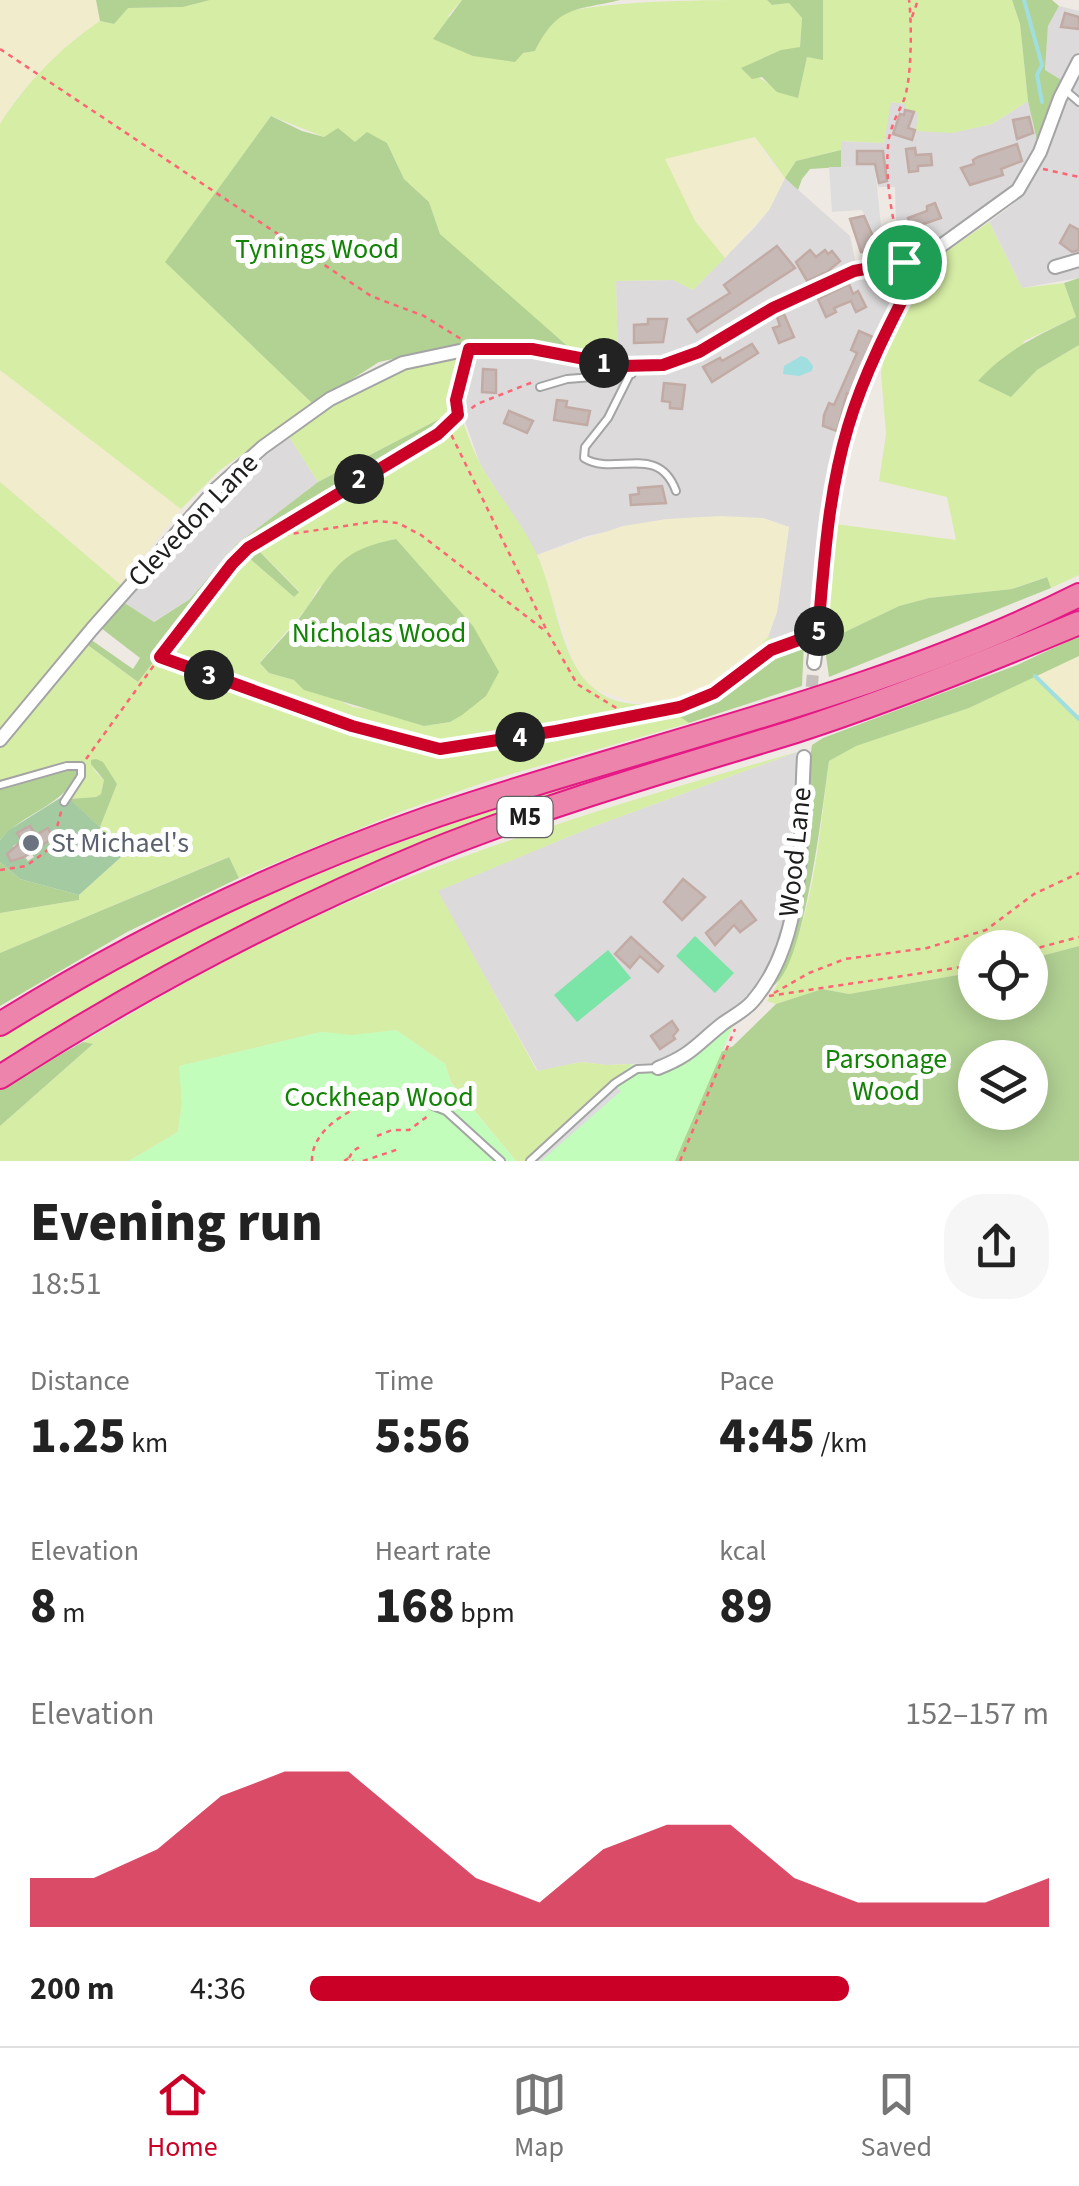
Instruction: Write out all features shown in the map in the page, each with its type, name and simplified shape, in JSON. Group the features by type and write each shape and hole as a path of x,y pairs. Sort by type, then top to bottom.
{"highway":[{"name":"M5","path":"0,1024 129,949 299,868 476,803 833,693 1079,595"},
{"name":"M5","path":"0,1076 204,957 429,852 932,684 1079,623"}],"street":[{"name":"Clevedon Lane","path":"0,740 216,490 263,448 330,400 380,372 418,358 469,349 532,349 622,366 663,365 699,352 773,308 854,271 924,258 1012,196 1032,165 1079,61"},
{"path":"814,663 832,494 848,426 924,258"},
{"path":"1055,267 1079,260"},
{"name":"Wood Lane","path":"658,1068 685,1057 742,1012 779,961 794,902 804,756"}],"lane":[{"path":"1064,90 1079,102"},
{"path":"540,387 568,378 629,376 646,367"},
{"path":"629,376 608,418 583,450 584,458 591,462 662,468 670,474 676,491"},
{"path":"0,785 67,766 81,766 81,776 64,802"},
{"path":"530,1161 615,1083 637,1068 658,1068"},
{"path":"433,1106 446,1112 501,1161"}],"path":[{"path":"904,262 894,225 888,151 896,110 903,103 912,18 910,0"},
{"path":"912,18 918,0"},
{"path":"0,49 371,296 424,316 467,343 469,349 456,400 458,415 262,538 232,564 81,766"},
{"path":"1032,165 1079,178"},
{"path":"447,425 577,684 632,717"},
{"path":"262,538 378,522 398,523 421,535 548,632"},
{"path":"160,657 352,726 440,749 680,707 714,693 771,650 818,633"},
{"path":"0,870 26,866 52,847 64,802"},
{"path":"986,930 1034,894 1079,873"},
{"path":"1048,945 1079,937"},
{"path":"958,939 928,948 845,959 767,996 958,968"},
{"path":"680,1161 742,1012"},
{"path":"312,1161 316,1142 326,1130 361,1106 392,1098 433,1106 428,1116 410,1130 392,1130 377,1136"},
{"path":"344,1161 351,1160 353,1151 362,1146"},
{"path":"363,1161 399,1149"}],"shaded area":[{"path":"0,0 96,0 100,21 78,36 18,96 0,124"},
{"path":"1059,6 1079,11 1079,50 1063,81 1045,71 1048,26"},
{"path":"1079,75 1079,278 1022,288 989,222 1020,195 1050,141"},
{"path":"1028,101 1038,145 1022,175 1007,194 937,244 905,249 896,223 895,187 878,187 875,167 841,167 840,141 884,143 890,102 906,104 951,133 992,124"},
{"path":"756,137 785,178 769,210 725,258 695,221 664,159"},
{"path":"829,167 875,167 881,226 889,225 896,252 886,254 883,238 875,236 862,210 832,212"},
{"path":"785,178 850,236 856,264 690,352 663,361 618,362 616,281 674,280 693,290 769,210"},
{"path":"908,264 912,269 881,336 819,550 810,631 775,642 768,637 777,612 789,527 763,518 667,519 587,536 537,555 480,464 459,404 471,353 538,354 648,372 853,274"},
{"path":"0,370 181,509 121,585 0,482"},
{"path":"288,435 318,482 237,544 190,599 153,622 123,602 159,557"},
{"path":"720,516 763,518 789,527 777,612 768,637 756,651 714,682 681,699 632,702 591,688 576,667 537,555 623,526"},
{"path":"1079,656 1079,719 1035,676"},
{"path":"797,752 789,901 775,958 764,980 742,1005 712,1022 687,1048 651,1063 581,1062 538,1071 437,891 592,827"},
{"path":"612,1082 621,1091 541,1161 532,1161 529,1157"}],"green space":[{"path":"96,0 210,0 183,7 128,8 114,24 100,21"},
{"path":"210,0 462,0 448,16 523,53 535,51 553,23 570,11 667,1 789,3 802,18 800,48 781,50 742,68 798,97 807,57 823,59 823,0 1012,0 1020,24 1028,101 992,124 952,133 916,131 918,113 905,109 905,104 891,102 884,143 841,141 841,150 796,161 785,178 755,137 665,159 695,221 725,258 693,290 673,280 616,281 618,362 573,351 466,259 440,234 429,202 404,179 387,143 355,143 338,129 324,137 271,116 166,262 313,404 220,470 181,509 0,370 0,124 45,67 100,21 113,24 127,8 183,7"},
{"path":"462,0 620,0 569,12 552,25 535,51 523,53 515,62 473,56 433,39"},
{"path":"767,0 823,0 823,60 807,57 798,98 777,92 762,77 752,79 741,68 781,50 800,47 802,18 789,3 772,5"},
{"path":"1012,0 1052,0 1059,6 1048,26 1045,70 1063,81 1038,145 1028,101 1020,24"},
{"name":"Tynings Wood","path":"271,116 324,137 338,128 355,142 367,132 387,143 404,179 429,202 440,234 573,351 467,343 379,362 313,404 165,262"},
{"path":"841,150 841,167 810,169 798,190 785,178 796,161"},
{"path":"989,222 1022,288 1064,283 1076,317 1024,341 1011,397 1037,370 1079,345 1079,575 1051,588 1046,577 1012,589 929,598 899,606 824,642 835,524 956,540 947,497 879,481 886,434 881,373 884,358 925,270"},
{"path":"1079,278 1079,345 1037,370 1011,397 978,381 1011,352 1076,317 1064,283"},
{"path":"471,353 459,404 445,416 318,482 288,435 314,415 399,370"},
{"path":"459,404 461,418 307,507 253,545 299,592 294,597 240,550 138,682 85,643 90,639 133,669 140,658 101,628 123,602 154,622 190,599 237,544 318,482 445,416"},
{"path":"461,418 479,461 538,557 572,660 599,692 623,702 649,704 676,698 728,672 768,637 776,642 810,631 804,643 769,658 746,679 702,705 677,714 689,723 494,779 405,810 239,878 228,857 0,953 0,913 79,900 79,895 121,857 100,827 117,784 92,768 104,780 101,794 69,799 86,773 79,762 70,761 0,781 0,746 33,704 38,705 40,695 85,643 138,682 240,550 294,597 299,591 253,545 307,507","holes":["395,539 473,626 486,696 450,722 424,726 380,711 353,707 269,673 260,662 307,608 317,590 364,548"]},
{"path":"0,482 121,585 0,733"},
{"name":"Nicholas Wood","path":"396,539 473,626 499,672 486,696 450,722 424,726 304,690 294,680 269,673 260,663 341,562 377,543"},
{"path":"1047,577 1051,588 829,677 824,642 899,606 929,598 1012,589"},
{"path":"1079,636 1079,656 969,708 856,746 829,761 803,918 784,973 773,986 786,957 800,898 812,745 1017,665"},
{"path":"804,643 802,686 689,723 676,714 710,699"},
{"path":"1035,676 1079,719 1079,946 1048,954 1048,930 958,930 958,975 849,994 822,989 776,1004 767,1001 783,974 804,916 829,761 855,746 969,708"},
{"path":"797,752 592,827 438,891 537,1071 581,1062 632,1064 525,1161 516,1161 451,1082 445,1064 396,1030 352,1036 321,1032 180,1066 182,1104 178,1132 129,1161 0,1161 0,1126 92,1045 83,1042 257,945 375,891 494,846"},
{"path":"96,759 103,762 117,784 100,827 69,799 101,794 104,780 91,764"},
{"path":"64,769 79,772 72,784 0,840 0,789"},
{"path":"589,778 590,784 436,838 286,903 141,978 0,1061 0,1037 69,995 212,920 360,857"},
{"path":"65,795 100,827 121,857 79,895 20,879 0,862 0,840 9,830","holes":["30,826 36,835 48,829 53,837 31,853 34,857 28,861 24,856 20,859 13,846 22,841 18,833"]},
{"path":"229,857 239,878 127,932 0,1006 0,953"},
{"path":"0,862 20,879 79,895 79,900 0,913"},
{"path":"695,936 734,973 715,993 676,956"},
{"name":"Parsonage Wood","path":"1079,946 1079,1161 541,1161 643,1072 678,1074 733,1046 776,1004 822,989 849,994 958,975 958,1020 1048,1020 1048,954"},
{"path":"608,950 631,978 577,1022 554,995"},
{"name":"Cockheap Wood","path":"735,1021 675,1161 525,1161 632,1064 645,1072 673,1069 701,1052"},
{"name":"Cockheap Wood","path":"396,1030 445,1064 451,1083 516,1161 129,1161 178,1132 182,1104 179,1066 321,1032 352,1035"},
{"path":"83,1042 93,1044 0,1126 0,1088"}],"water":[{"path":"801,356 813,366 812,371 799,376 783,374 784,366"}],"building":[{"path":"1065,13 1079,17 1079,29 1061,27"},
{"path":"905,110 914,112 908,128 915,130 912,140 893,134"},
{"path":"1029,117 1033,133 1017,139 1013,120"},
{"path":"1017,144 1022,161 1001,169 1003,175 970,185 961,168 974,164 978,157"},
{"path":"915,148 916,155 931,154 932,165 918,166 918,171 909,172 906,149"},
{"path":"857,151 883,151 887,181 879,183 875,164 857,164"},
{"path":"935,203 941,218 912,228 908,218 927,211 927,206"},
{"path":"864,216 873,236 883,237 885,248 861,252 850,219"},
{"path":"1070,225 1079,230 1079,250 1072,252 1060,243"},
{"path":"777,246 795,268 697,332 688,319 730,293 724,285"},
{"path":"810,250 816,257 825,250 828,254 832,251 840,261 807,281 796,262"},
{"path":"849,284 853,294 858,291 866,307 856,312 851,301 834,308 836,312 826,317 818,299"},
{"path":"784,314 794,337 779,343 773,328 780,326 777,317"},
{"path":"648,319 667,319 663,342 634,343 634,325 648,324"},
{"path":"859,331 873,337 850,394 847,393 837,431 823,426 824,415 829,403 834,405 857,353 851,350"},
{"path":"752,344 758,353 712,382 703,367"},
{"path":"483,369 496,370 496,393 482,392"},
{"path":"664,383 685,385 682,409 670,408 670,402 662,401"},
{"path":"557,400 567,401 566,407 590,411 587,425 554,420"},
{"path":"509,411 533,421 527,433 504,423"},
{"path":"662,486 666,503 631,505 630,495 639,494 638,488"},
{"name":"St Michael's","path":"30,826 36,835 48,828 53,838 11,861 7,854 22,841 17,833"},
{"path":"683,879 705,897 682,920 664,902"},
{"path":"741,901 756,920 740,932 734,925 715,945 706,933"},
{"path":"631,937 663,966 658,972 640,956 630,968 615,954"},
{"path":"672,1021 678,1030 675,1039 660,1049 651,1036"}],"waterway":[{"path":"1024,0 1042,65 1037,75 1042,102"},
{"path":"1035,676 1079,719"}],"tunnel":[{"path":"810,705 814,663"}],"place":[{"name":"St Michael's","path":"31,843"}],"route":[{"path":"924,258 848,426 832,494 818,633 771,650 714,693 680,707 632,717 440,749 352,726 160,657 248,548 438,434 458,415 456,400 469,349 532,349 622,366 663,365 699,352 773,308 854,271 904,262 924,258"}]}
